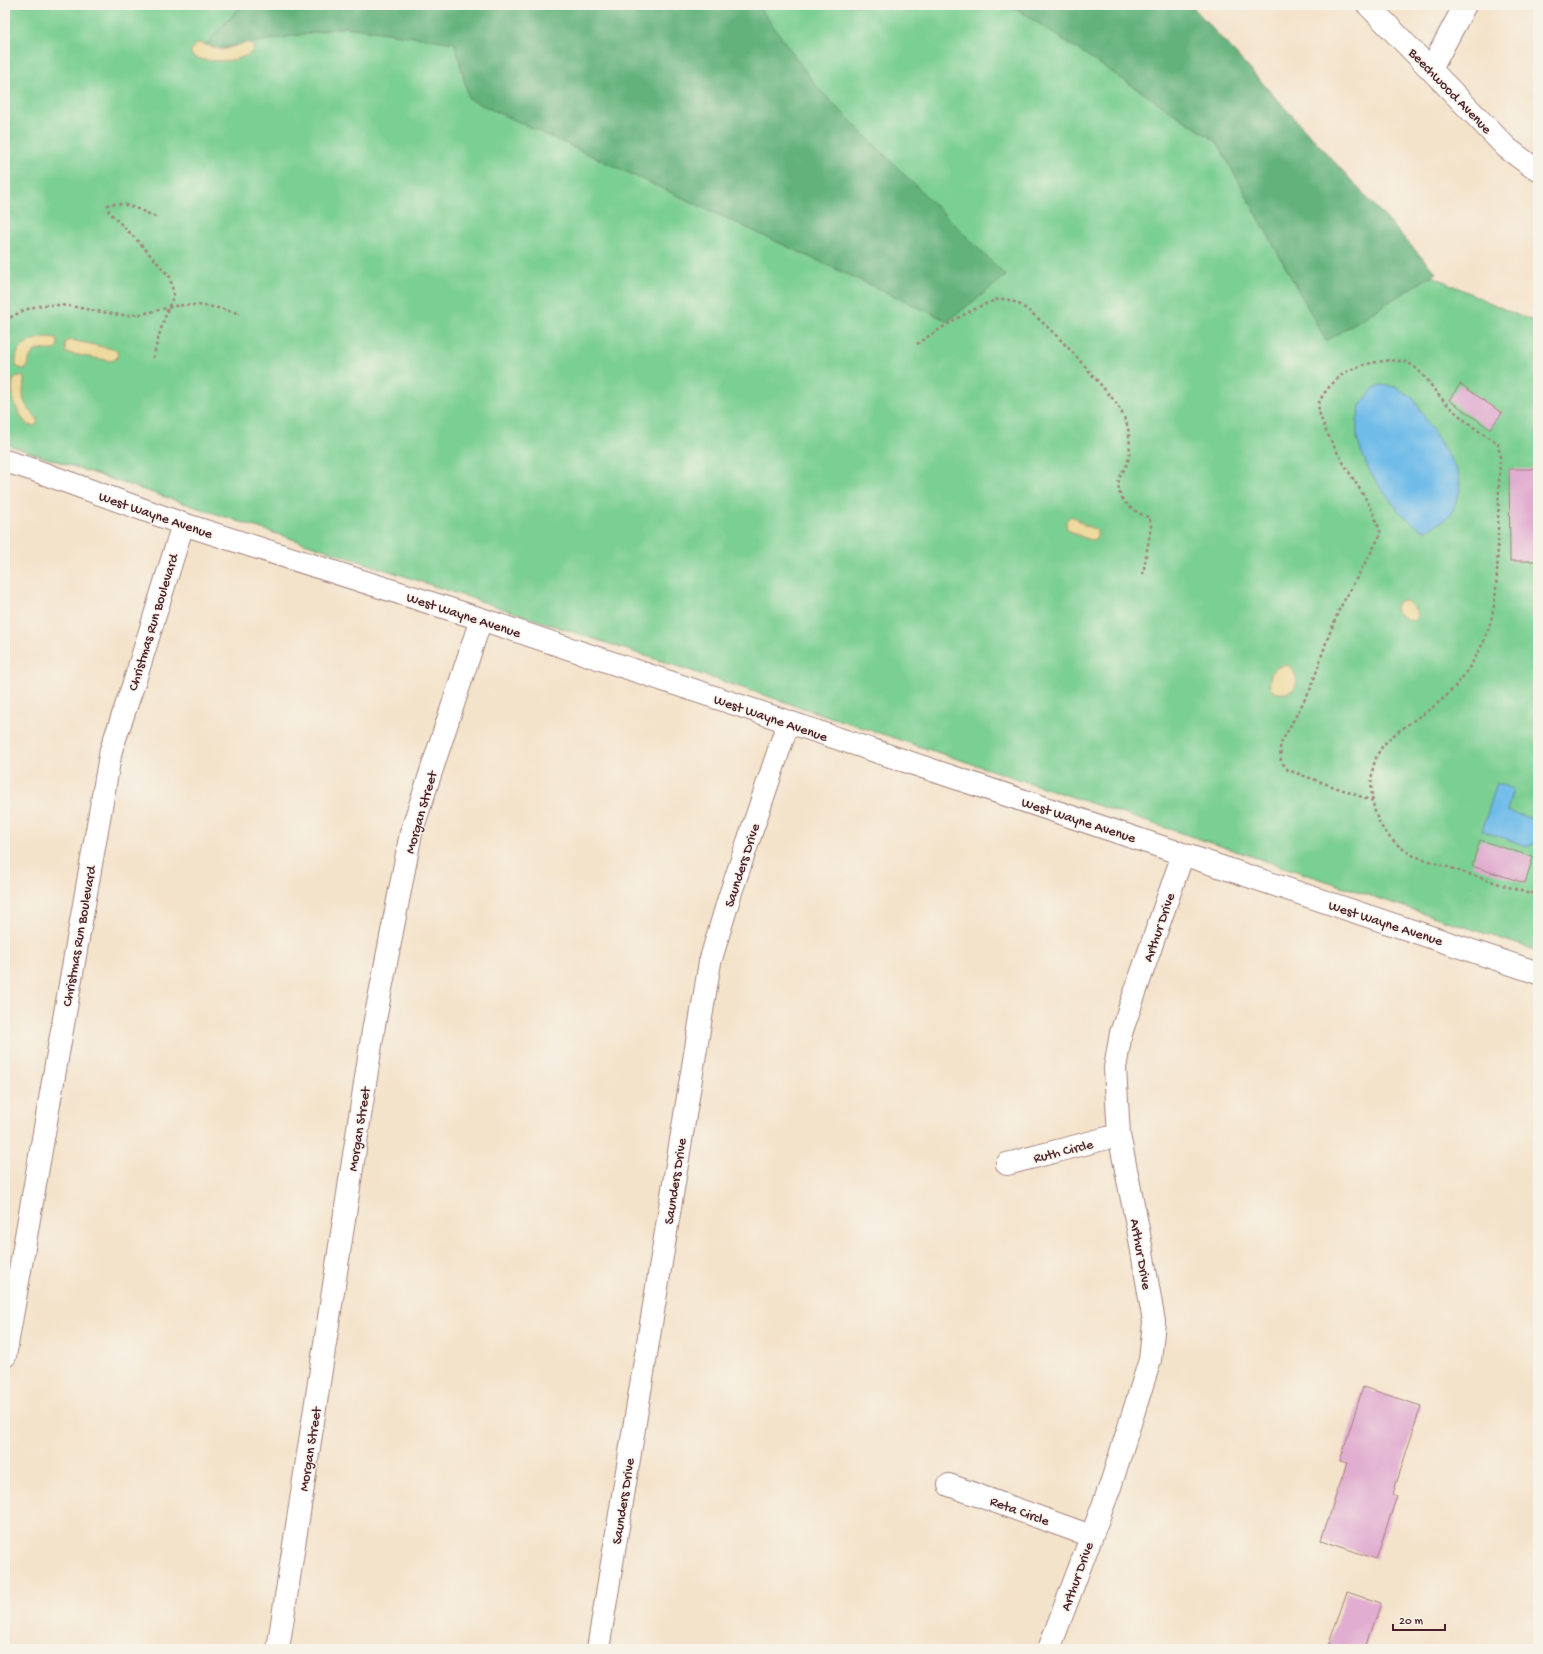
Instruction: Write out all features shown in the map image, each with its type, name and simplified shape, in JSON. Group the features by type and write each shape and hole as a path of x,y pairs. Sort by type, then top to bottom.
{"street":[{"name":"Beechwood Avenue","path":"1368,5 1431,68 1507,148 1531,166 1538,169"},
{"path":"1431,68 1465,5"},
{"name":"West Wayne Avenue","path":"5,461 183,524 482,619 788,723 1538,973"},
{"name":"Christmas Run Boulevard","path":"5,1356 111,750 135,680 183,524"},
{"name":"Morgan Street","path":"278,1649 374,1025 411,833 482,619"},
{"name":"Saunders Drive","path":"598,1649 710,962 730,895 788,723"},
{"name":"Arthur Drive","path":"1049,1649 1110,1487 1140,1398 1150,1360 1154,1322 1139,1234 1119,1136 1115,1068 1121,1033 1183,854"},
{"name":"Ruth Circle","path":"1007,1164 1119,1136"},
{"name":"Reta Circle","path":"949,1485 1091,1536"}],"path":[{"path":"154,358 160,332 168,308 174,296 170,277 136,238 109,212 108,205 115,203 128,206 158,218"},
{"path":"917,344 938,329 980,306 1004,298 1018,303 1044,324 1072,351 1118,406 1128,427 1130,446 1128,463 1119,479 1118,488 1122,500 1134,511 1150,518 1151,527 1143,574"},
{"path":"5,320 37,306 69,305 90,310 129,315 148,314 168,308 190,304 240,314"},
{"path":"1373,801 1288,770 1281,761 1280,745 1311,688 1327,640 1340,610 1381,534 1372,509 1338,453 1322,421 1319,404 1324,394 1343,373 1354,368 1392,359 1408,363 1420,373 1442,399 1463,420 1481,434 1498,443 1500,457 1496,589 1489,625 1483,642 1463,676 1438,704 1397,733 1380,749 1373,768 1372,783 1374,809 1383,830 1402,849 1414,856 1527,893 1538,893"}],"green space":[{"path":"5,5 1119,5 1339,233 1517,315 1538,322 1538,951 5,444"},
{"path":"242,5 758,5 817,87 1006,276 948,321 469,99 455,43 346,27 199,52"},
{"path":"1011,5 1191,5 1436,273 1326,341 1217,142"}],"sand":[{"path":"200,43 222,50 246,43 251,44 254,48 250,53 243,57 225,61 215,61 192,56 191,51 195,45"},
{"path":"47,337 56,338 58,342 57,349 35,351 29,359 26,369 16,366 16,359 20,348 29,342"},
{"path":"71,340 113,349 117,351 118,357 112,361 66,353 65,344 67,341"},
{"path":"15,377 24,377 24,401 38,421 35,426 28,425 25,422 14,400 12,389 13,383"},
{"path":"1071,516 1086,526 1097,530 1097,537 1091,540 1068,530 1066,527 1066,521"},
{"path":"1403,600 1415,609 1418,616 1414,621 1403,617 1395,610 1399,601"},
{"path":"1286,665 1291,667 1296,676 1296,684 1294,689 1290,692 1278,693 1270,688 1271,675 1277,668"}],"water":[{"path":"1380,385 1396,387 1413,398 1453,463 1459,477 1460,490 1452,513 1443,521 1427,530 1421,529 1415,525 1399,511 1370,472 1361,451 1357,438 1357,422 1360,406 1374,388"},
{"path":"1497,783 1513,789 1507,811 1538,821 1538,843 1527,846 1482,831"}],"building":[{"path":"1460,384 1502,413 1490,429 1449,400"},
{"path":"1509,469 1538,469 1538,561 1510,561"},
{"path":"1480,840 1533,857 1525,883 1472,866"},
{"path":"1363,1387 1421,1406 1393,1494 1397,1496 1376,1559 1321,1540 1347,1463 1340,1461"},
{"path":"1347,1592 1380,1603 1365,1649 1327,1649"}]}
